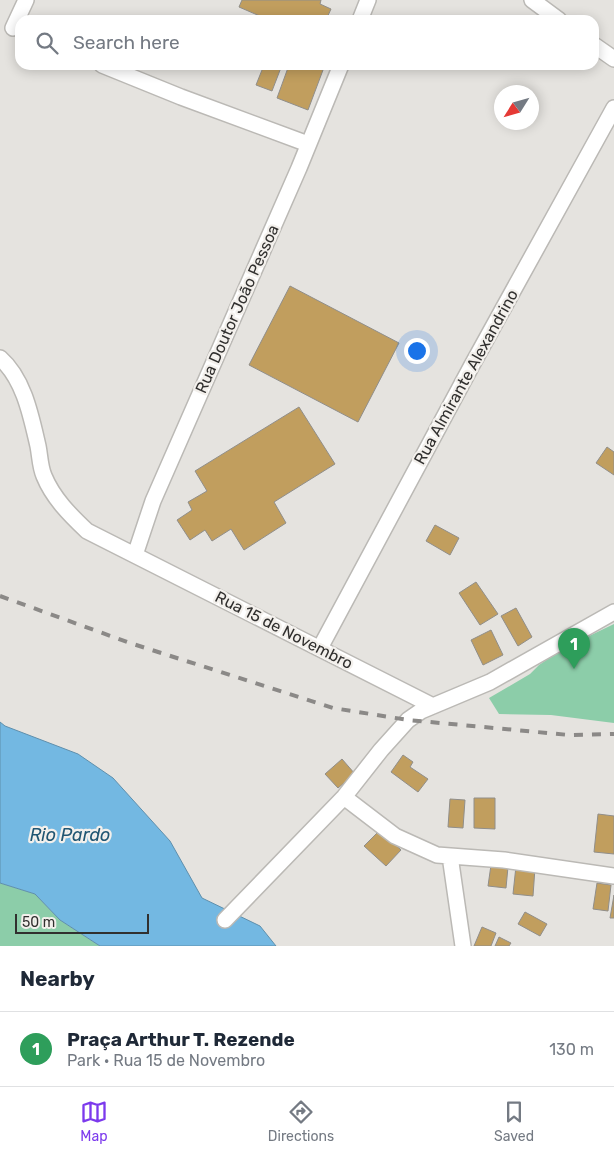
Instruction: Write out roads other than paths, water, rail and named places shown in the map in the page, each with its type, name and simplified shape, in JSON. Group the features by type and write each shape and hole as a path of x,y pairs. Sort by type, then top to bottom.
{"street":[{"path":"17,15 26,0"},
{"path":"362,15 368,0"},
{"path":"532,0 553,15"},
{"path":"599,49 614,60"},
{"path":"114,70 308,144"},
{"name":"Rua Doutor João Pessoa","path":"135,554 153,502 339,70"},
{"name":"Rua Almirante Alexandrino","path":"320,648 614,108"},
{"name":"Rua 15 de Novembro","path":"0,358 18,381 28,411 44,475 55,496 87,531 433,706"},
{"path":"225,920 344,797 381,750 408,720 421,711 490,682 614,612"},
{"path":"344,797 395,836 430,853 504,860 614,876"},
{"path":"450,856 463,946"}],"water":[{"name":"Rio Pardo","path":"0,722 5,726 78,754 113,778 170,841 202,898 260,926 276,946 100,946 60,920 35,894 0,883"}],"railway":[{"path":"0,596 130,643 333,708 408,720 569,735 614,734"}],"place":[{"name":"Praça Arthur T. Rezende","path":"574,669"}]}
